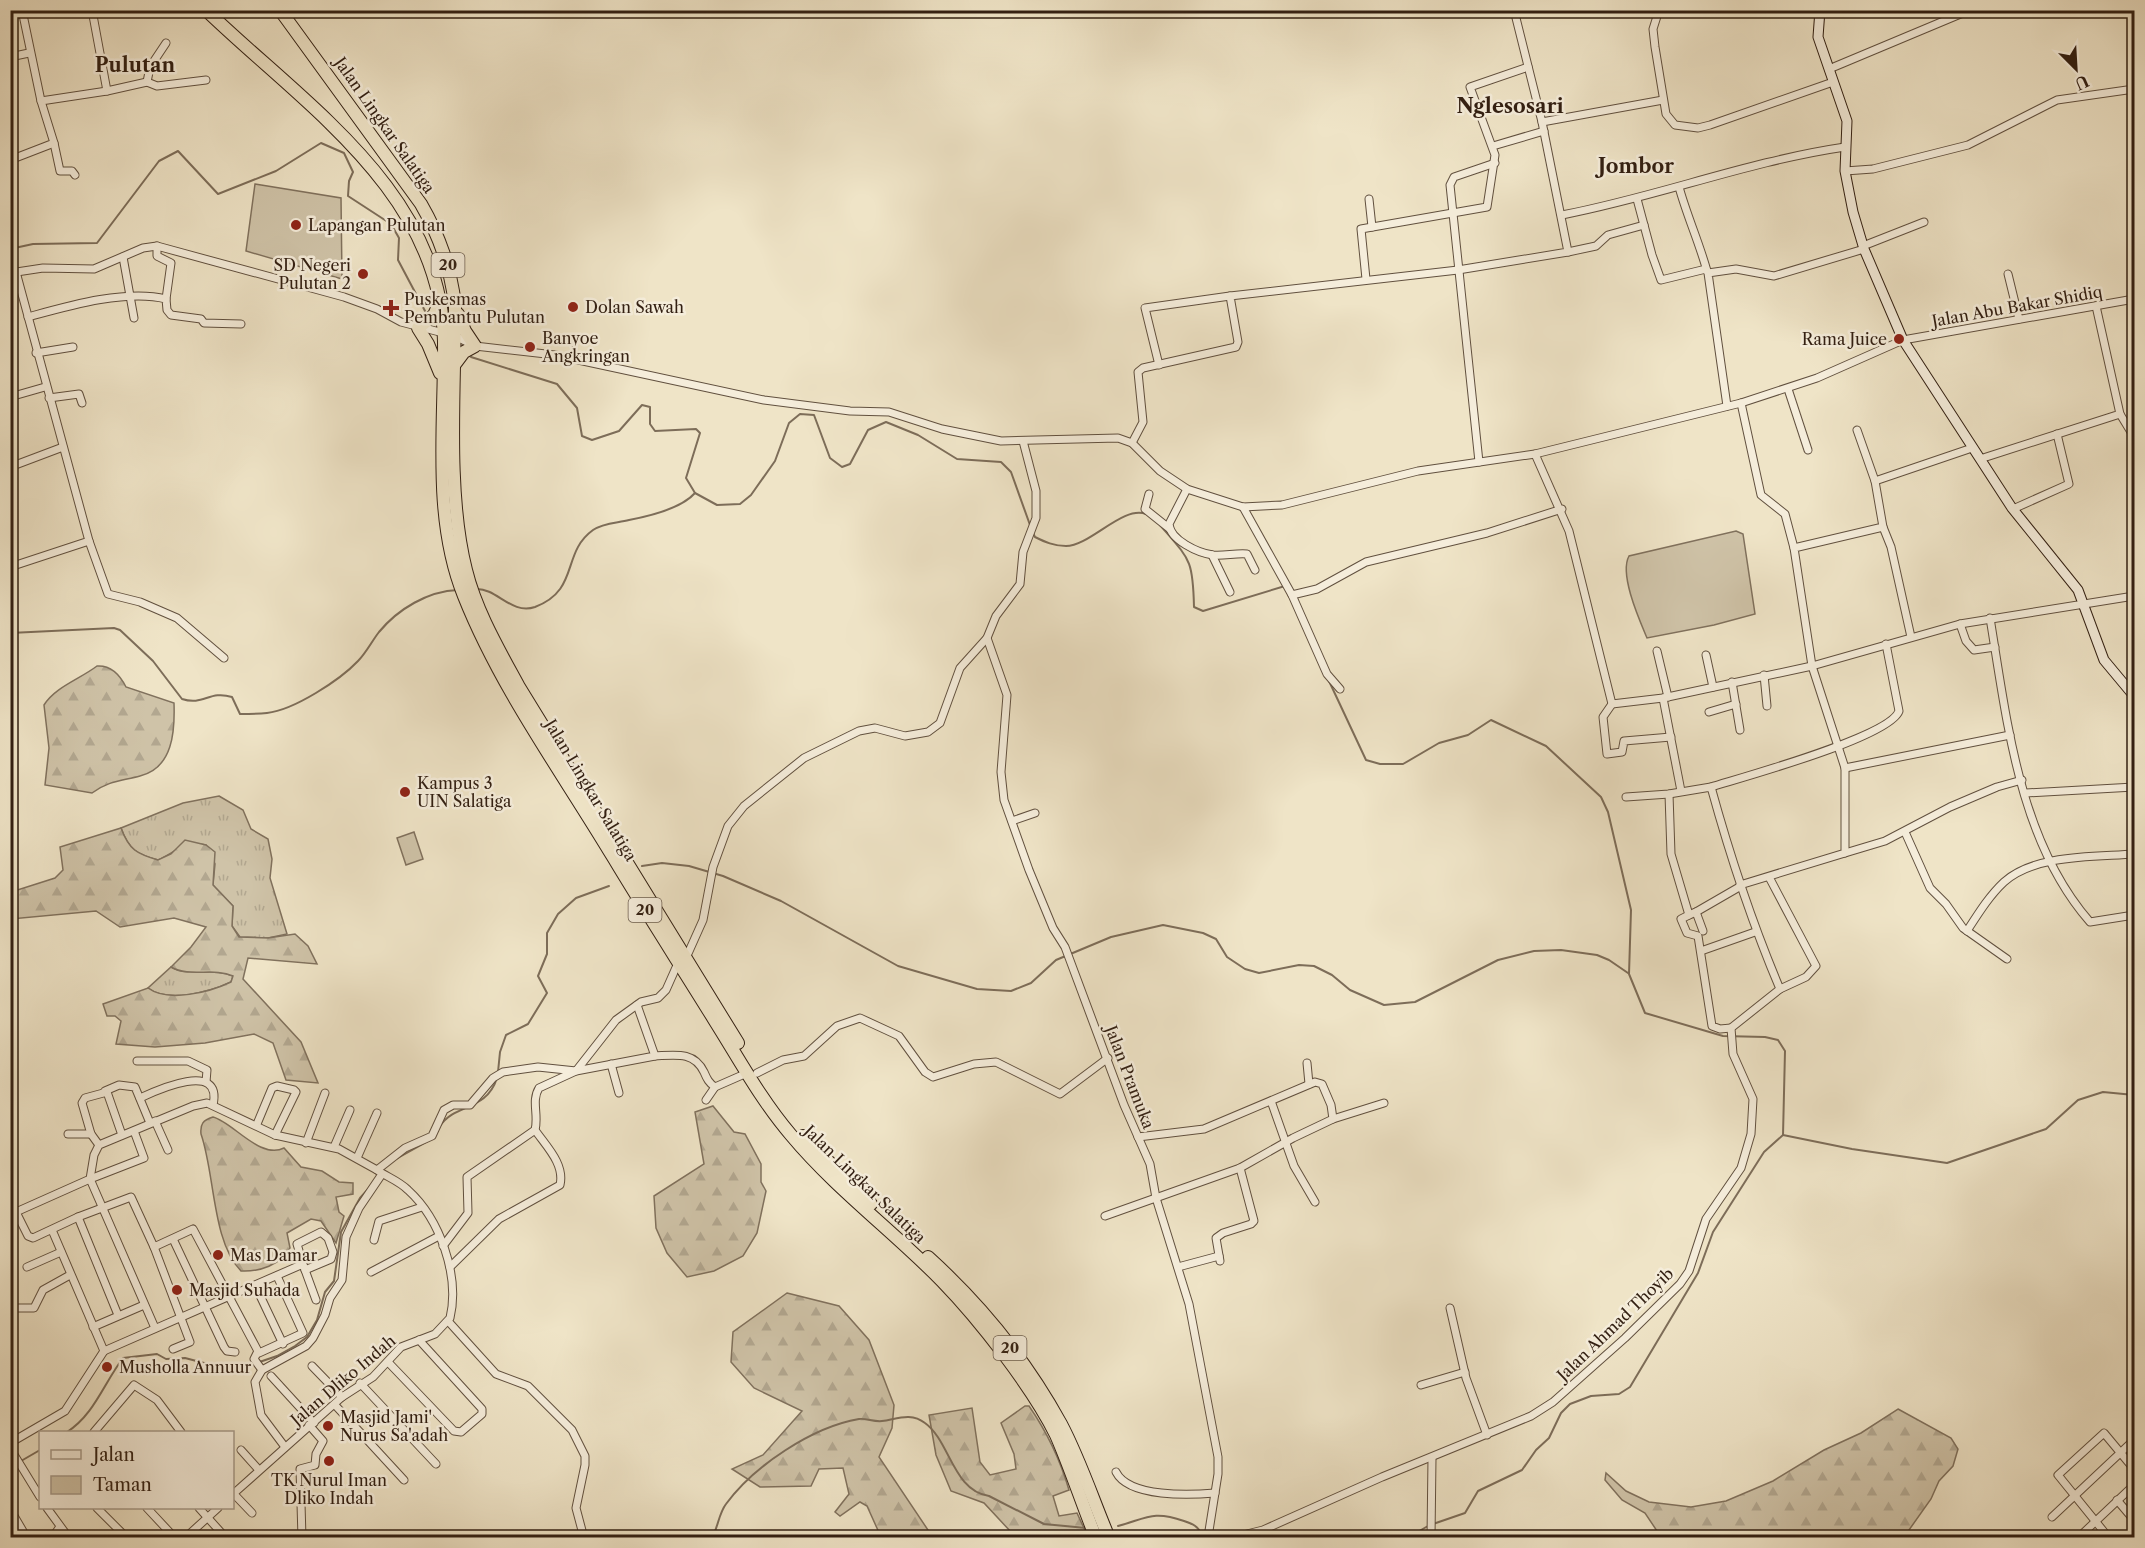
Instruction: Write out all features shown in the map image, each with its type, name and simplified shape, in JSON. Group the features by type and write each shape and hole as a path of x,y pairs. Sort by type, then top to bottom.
{"highway":[{"name":"Jalan Lingkar Salatiga","path":"206,10 345,137 386,185 408,216 425,251 455,364 454,534"},
{"name":"Jalan Lingkar Salatiga","path":"280,10 422,204 438,234 451,278 455,304 444,383 444,489 460,571 508,687 682,961 776,1115 810,1156 947,1280 1043,1412 1072,1463 1109,1538"},
{"path":"439,302 434,315 418,328 435,358 444,383"},
{"path":"455,304 465,331 476,346 464,351 455,364"},
{"name":"Jalan Lingkar Salatiga","path":"1072,1463 1096,1538"}],"street":[{"path":"22,10 29,53 59,169 63,172 72,171 75,175"},
{"path":"92,10 107,92"},
{"path":"1514,10 1542,122 1569,252"},
{"path":"1659,10 1653,29 1663,100 1669,121 1675,125 1698,129 1833,82"},
{"path":"1820,10 1818,37 1847,121 1845,171 1853,212 1864,248 1904,340 2013,509 2056,560 2085,605 2104,660 2134,696"},
{"path":"1829,69 1970,10"},
{"path":"147,82 150,67 166,44"},
{"path":"10,57 29,53"},
{"path":"1366,279 1360,231 1487,207 1495,163 1493,146 1470,87 1528,67"},
{"path":"41,101 107,92 147,82 157,86 206,80"},
{"path":"1845,171 1873,169 1968,145 2057,100 2134,89"},
{"path":"1542,122 1663,100"},
{"path":"1493,146 1544,131"},
{"path":"10,160 54,143"},
{"path":"1562,215 1637,199 1786,158 1845,147"},
{"path":"1479,462 1450,185 1452,179 1495,163"},
{"path":"1679,187 1687,216 1696,229 1707,271 1727,406"},
{"path":"1369,199 1372,227"},
{"path":"1637,199 1661,280 1707,271 1736,270 1774,276 1864,248 1924,222"},
{"path":"1159,365 1144,311 1146,307 1366,279 1458,270 1569,252 1596,246 1608,235 1644,225"},
{"path":"157,246 157,256 171,263 166,299 167,310 171,315 201,319 204,324 241,324"},
{"path":"224,658 177,618 140,602 108,594 89,541 45,387 28,317 13,273 43,268 94,269 143,248 157,246 285,283 344,297 418,328 449,335 476,346 555,355 764,400 850,411 889,412 969,435 1023,441 1118,438 1132,443 1160,471 1187,489 1243,507 1292,594 1327,674 1340,689"},
{"path":"123,257 134,318"},
{"path":"2008,274 2019,319"},
{"path":"28,317 84,303 146,295 166,299"},
{"path":"1132,443 1143,422 1138,372 1236,347 1239,342 1230,296"},
{"name":"Jalan Abu Bakar Shidiq","path":"1243,507 1304,501 1418,471 1535,454 1741,403 1788,389 1904,340 2134,299"},
{"path":"2096,306 2120,414 2134,437"},
{"path":"36,353 73,347"},
{"path":"10,397 45,387"},
{"path":"1788,389 1808,450"},
{"path":"49,398 79,394 82,403"},
{"path":"1741,403 1761,495 1785,514 1794,548 1812,666 1845,768 1845,853"},
{"path":"1980,459 2120,414"},
{"path":"1857,430 1875,481 1883,526 1891,547 1911,637"},
{"path":"2013,509 2069,484 2057,434"},
{"path":"576,1071 607,1029 637,1005 664,993 703,921 713,867 728,826 736,814 804,758 866,729 875,728 904,736 935,728 945,710 952,683 960,668 987,638 996,616 1020,584 1023,552 1036,518 1036,491 1023,441"},
{"path":"10,467 63,447"},
{"path":"1875,481 1972,448"},
{"path":"1535,454 1562,509 1612,704 1604,717 1607,754 1622,752 1624,741 1671,737"},
{"path":"1170,530 1169,524 1187,489"},
{"path":"1149,494 1145,510 1174,536 1193,548 1212,555 1247,554 1255,570"},
{"path":"1292,594 1317,589 1366,562 1499,530 1562,509"},
{"path":"1794,548 1883,526"},
{"path":"10,567 89,541"},
{"path":"1212,555 1230,592"},
{"path":"1612,704 1666,697 1812,666 1960,624 2134,596"},
{"path":"1990,618 2010,735 2026,793 2049,861 2073,903 2090,922 2134,915"},
{"path":"1960,624 1966,641 1974,650 1995,647"},
{"name":"Jalan Pramuka","path":"987,638 1007,695 1001,772 1004,800 1053,928 1065,947 1150,1164 1156,1198 1189,1304 1218,1457 1215,1493 1204,1537"},
{"path":"1626,797 1669,794 1711,787 1838,746 1888,723 1899,713 1886,644"},
{"path":"1657,651 1681,791"},
{"path":"1706,655 1713,687"},
{"path":"1764,675 1767,706"},
{"path":"1732,682 1740,729"},
{"path":"1709,712 1736,704"},
{"path":"1845,768 2010,735"},
{"path":"1769,877 1816,966 1806,977 1780,989 1731,1030 1720,1029 1712,1026 1698,935 1687,933 1681,920 1740,885 1905,832 1950,807 1997,787 2022,780"},
{"path":"1711,787 1730,859 1755,932 1780,989"},
{"path":"2026,793 2134,788"},
{"path":"1669,794 1671,854 1693,914 1703,931"},
{"path":"1012,821 1035,813"},
{"path":"1905,832 1930,888 1967,931 2007,959"},
{"path":"1967,931 1984,905 2005,880 2049,861 2134,854"},
{"path":"1701,951 1755,932"},
{"path":"637,1005 655,1056"},
{"path":"706,1100 715,1087 783,1060 804,1056 837,1026 860,1018 900,1036 925,1072 933,1077 974,1064 996,1062 1060,1094 1108,1058"},
{"name":"Jalan Ahmad Thoyib","path":"1204,1537 1235,1536 1263,1530 1382,1477 1531,1416 1553,1402 1629,1334 1680,1284 1689,1271 1706,1219 1741,1168 1751,1134 1753,1100 1733,1054 1731,1030"},
{"path":"450,1267 499,1219 560,1185 560,1173 556,1160 535,1130 537,1115 535,1101 539,1088 576,1071 655,1056 693,1058 700,1063 710,1084 715,1087"},
{"path":"136,1061 188,1061 207,1070 206,1082 214,1092 213,1105"},
{"path":"1307,1063 1309,1084"},
{"path":"611,1064 619,1092"},
{"path":"257,1362 306,1346 312,1338 325,1315 330,1298 342,1280 346,1237 359,1208 380,1172 405,1148 432,1136 444,1110 453,1105 470,1105 500,1073 538,1067 576,1071"},
{"path":"140,1098 180,1082 206,1082"},
{"path":"1138,1137 1204,1129 1315,1082 1322,1084 1332,1105 1333,1119"},
{"path":"99,1145 91,1134 82,1101 119,1085 132,1086 168,1150"},
{"path":"257,1125 272,1088 277,1086 294,1090 296,1092 275,1135"},
{"path":"105,1091 122,1134"},
{"path":"306,1143 326,1093"},
{"path":"1271,1101 1294,1166 1315,1202"},
{"path":"1105,1216 1240,1168 1284,1142 1333,1119 1384,1103"},
{"path":"155,1328 90,1179 94,1155 99,1145 199,1104 213,1105 275,1135 334,1147 357,1158 409,1190 439,1236 450,1267 451,1309 448,1322 496,1374 528,1386 572,1430 585,1456 576,1508 584,1538"},
{"path":"334,1147 350,1110"},
{"path":"357,1158 377,1113"},
{"path":"443,1246 468,1213 467,1177 535,1130"},
{"path":"134,1131 144,1158 13,1211 30,1238 103,1206 133,1197 190,1342 173,1349"},
{"path":"68,1134 91,1134"},
{"path":"1178,1267 1219,1259 1216,1241 1218,1236 1254,1221 1240,1168"},
{"path":"374,1240 379,1221 422,1207"},
{"path":"78,1217 118,1315"},
{"path":"154,1247 193,1229 230,1296 257,1362 255,1382 260,1413 285,1447"},
{"path":"52,1230 104,1351"},
{"path":"10,1443 39,1430 65,1411 104,1351 255,1285 304,1267 331,1259 334,1255 332,1246 321,1232 297,1244 304,1267 316,1300"},
{"path":"371,1272 439,1236"},
{"path":"173,1239 207,1306 224,1347 227,1351 235,1352"},
{"path":"27,1266 61,1252"},
{"path":"10,1308 34,1308 46,1287 70,1275"},
{"path":"257,1362 264,1352 303,1334 304,1330 278,1276"},
{"path":"255,1285 283,1344"},
{"path":"93,1327 144,1305"},
{"path":"1450,1308 1465,1372 1487,1435"},
{"name":"Jalan Dliko Indah","path":"234,1492 342,1397 360,1383 373,1377 401,1347 435,1334 448,1322"},
{"path":"388,1362 454,1431 461,1432 482,1414 482,1409 419,1340"},
{"path":"312,1366 342,1397"},
{"path":"1421,1385 1465,1372"},
{"path":"271,1376 323,1441 316,1454 315,1465 300,1469 302,1538"},
{"path":"360,1383 436,1464"},
{"path":"95,1431 129,1388 135,1385 153,1396 180,1431"},
{"path":"335,1405 404,1480"},
{"path":"2109,1538 2057,1475 2103,1433 2134,1469"},
{"path":"2052,1517 2134,1440"},
{"path":"10,1448 39,1495"},
{"path":"241,1450 259,1470"},
{"path":"1431,1534 1432,1458"},
{"path":"1116,1472 1119,1478 1140,1488 1166,1494 1215,1493"},
{"path":"2078,1538 2134,1485"},
{"path":"234,1494 252,1513"},
{"path":"2117,1500 2134,1520"},
{"path":"10,1509 27,1538"},
{"path":"48,1509 59,1528 69,1538"},
{"path":"98,1509 127,1538"},
{"path":"148,1509 175,1538"},
{"path":"200,1509 226,1538"},
{"path":"185,1538 217,1509"},
{"path":"52,1538 59,1528"},
{"path":"1162,1538 1190,1538"}],"green space":[{"name":"Lapangan Pulutan","path":"255,184 341,198 342,279 246,251"},
{"path":"1736,531 1743,534 1755,614 1714,625 1647,638 1628,585 1626,574 1629,556"},
{"path":"97,666 107,667 115,672 126,687 174,703 174,725 166,757 151,772 109,784 92,793 45,785 49,748 44,705 61,688"},
{"path":"219,796 243,810 251,829 268,839 272,859 270,878 287,934 268,938 240,937 232,926 233,906 213,885 215,864 206,845 192,844 158,860 144,856 135,850 127,841 121,828 183,803"},
{"path":"121,828 127,841 135,850 144,856 158,860 171,854 185,840 206,845 215,852 213,885 233,906 232,926 239,937 268,938 295,934 308,946 317,964 248,958 243,979 301,1042 318,1083 286,1080 273,1043 254,1034 205,1043 155,1047 116,1044 121,1021 115,1016 107,1016 103,1004 148,988 166,995 178,995 201,992 231,982 233,976 225,973 186,972 171,967 191,947 206,927 174,918 120,927 96,911 11,919 11,892 55,878 63,870 60,847"},
{"path":"414,832 423,859 406,865 397,838"},
{"path":"171,967 186,972 218,972 233,976 231,982 222,986 189,994 166,995 148,988"},
{"path":"713,1106 734,1132 745,1134 761,1164 761,1182 766,1191 757,1233 743,1256 714,1271 687,1277 667,1253 656,1228 654,1196 704,1164 695,1112"},
{"path":"213,1117 221,1120 256,1145 275,1150 284,1148 301,1167 322,1171 339,1182 353,1183 353,1194 336,1197 339,1212 344,1216 336,1243 321,1221 311,1219 287,1233 290,1248 281,1259 262,1269 241,1271 224,1243 201,1134 203,1123"},
{"path":"787,1293 839,1306 869,1340 894,1405 892,1428 879,1457 930,1533 930,1537 881,1537 867,1506 860,1502 840,1516 835,1512 849,1494 843,1468 819,1469 811,1486 760,1487 732,1469 763,1455 802,1411 754,1388 731,1362 733,1332"},
{"path":"1025,1406 1029,1406 1042,1426 1069,1490 1053,1496 1059,1516 1077,1513 1088,1537 1041,1535 1004,1537 1011,1532 984,1503 951,1491 936,1455 929,1415 972,1408 980,1462 990,1475 1016,1469 1014,1454 1001,1423"},
{"path":"1898,1409 1951,1438 1958,1449 1953,1466 1939,1481 1931,1499 1904,1537 1661,1537 1645,1513 1622,1500 1605,1480 1606,1473 1626,1491 1649,1502 1691,1507 1726,1501 1773,1481 1824,1450 1861,1433"}],"waterway":[{"path":"10,249 33,244 97,243 159,161 178,151 218,194 276,171 321,143 344,153 353,172 349,181 348,196 391,224 399,238 398,260 425,311"},
{"path":"471,357 557,384 577,408 582,436 592,440 619,431 642,405 650,407 650,424 655,431 696,429 700,433 686,478 695,493 717,505 740,504 751,495 775,461 789,423 800,414 814,415 830,458 842,467 850,464 868,430 886,422 918,435 957,459 1001,462 1011,472 1030,525"},
{"path":"476,589 491,593 511,605 535,607 549,600 559,591 577,549 583,539 593,530 665,511 689,499 695,493"},
{"path":"1033,533 1035,537 1046,542 1066,546 1085,540 1127,515 1146,514"},
{"path":"1160,525 1188,561 1191,569 1194,607 1203,611 1285,586"},
{"path":"10,633 114,628 120,630 153,661 182,699 196,701 224,695 232,697 240,714 264,713 278,711 303,700 340,677 361,658 379,632 404,609 436,594 458,590"},
{"path":"1329,681 1366,760 1380,764 1403,764 1439,743 1468,735 1491,720 1546,746 1601,797 1608,812 1631,910 1629,974 1645,1013 1723,1036 1765,1037 1778,1040 1785,1051 1783,1135 1852,1149 1947,1163 2046,1129 2078,1100 2103,1092 2134,1095"},
{"path":"642,866 662,863 689,866 723,876 781,901 898,966 977,989 1011,991 1031,983 1056,960 1111,937 1163,925 1203,933 1216,939 1227,957 1245,969 1259,973 1299,965 1314,966 1332,975 1350,990 1384,1005 1415,1002 1498,960 1534,951 1561,950 1597,955 1628,973"},
{"path":"498,1072 500,1052 506,1035 528,1024 547,993 538,976 547,954 547,933 558,914 576,898 609,886"},
{"path":"440,1126 446,1119 486,1097 497,1078"},
{"path":"1433,1524 1465,1513 1478,1491 1522,1470 1536,1450 1549,1438 1561,1413 1570,1404 1591,1396 1619,1394 1630,1387 1698,1273 1713,1232 1764,1152 1783,1135"},
{"path":"396,1159 430,1140"},
{"path":"68,1431 92,1408 123,1358 157,1354 166,1359 185,1358 208,1364 242,1368 277,1356 307,1337 317,1320 325,1292 334,1281 341,1232 360,1198 370,1187"},
{"path":"712,1538 724,1508 738,1490 785,1450 822,1430 841,1423 859,1419 879,1421 904,1417 920,1420 933,1431 967,1485 977,1492 1044,1524 1086,1528"},
{"path":"21,1461 39,1451"},
{"path":"1118,1526 1150,1516 1165,1516 1193,1524 1202,1535"},
{"path":"1407,1538 1428,1526"}],"place":[{"name":"Lapangan Pulutan","path":"296,225"},
{"name":"SD Negeri Pulutan 2","path":"363,274"},
{"name":"Dolan Sawah","path":"573,307"},
{"name":"Puskesmas Pembantu Pulutan","path":"391,308"},
{"name":"Rama Juice","path":"1899,339"},
{"name":"Banyoe Angkringan","path":"530,347"},
{"name":"Kampus 3 UIN Salatiga","path":"405,792"},
{"name":"Mas Damar","path":"218,1255"},
{"name":"Masjid Suhada","path":"177,1290"},
{"name":"Musholla Annuur","path":"107,1367"},
{"name":"Masjid Jami' Nurus Sa'adah","path":"328,1426"},
{"name":"TK Nurul Iman Dliko Indah","path":"329,1461"}],"district":[{"name":"Pulutan","path":"135,65"},
{"name":"Nglesosari","path":"1510,106"},
{"name":"Jombor","path":"1636,166"}]}
